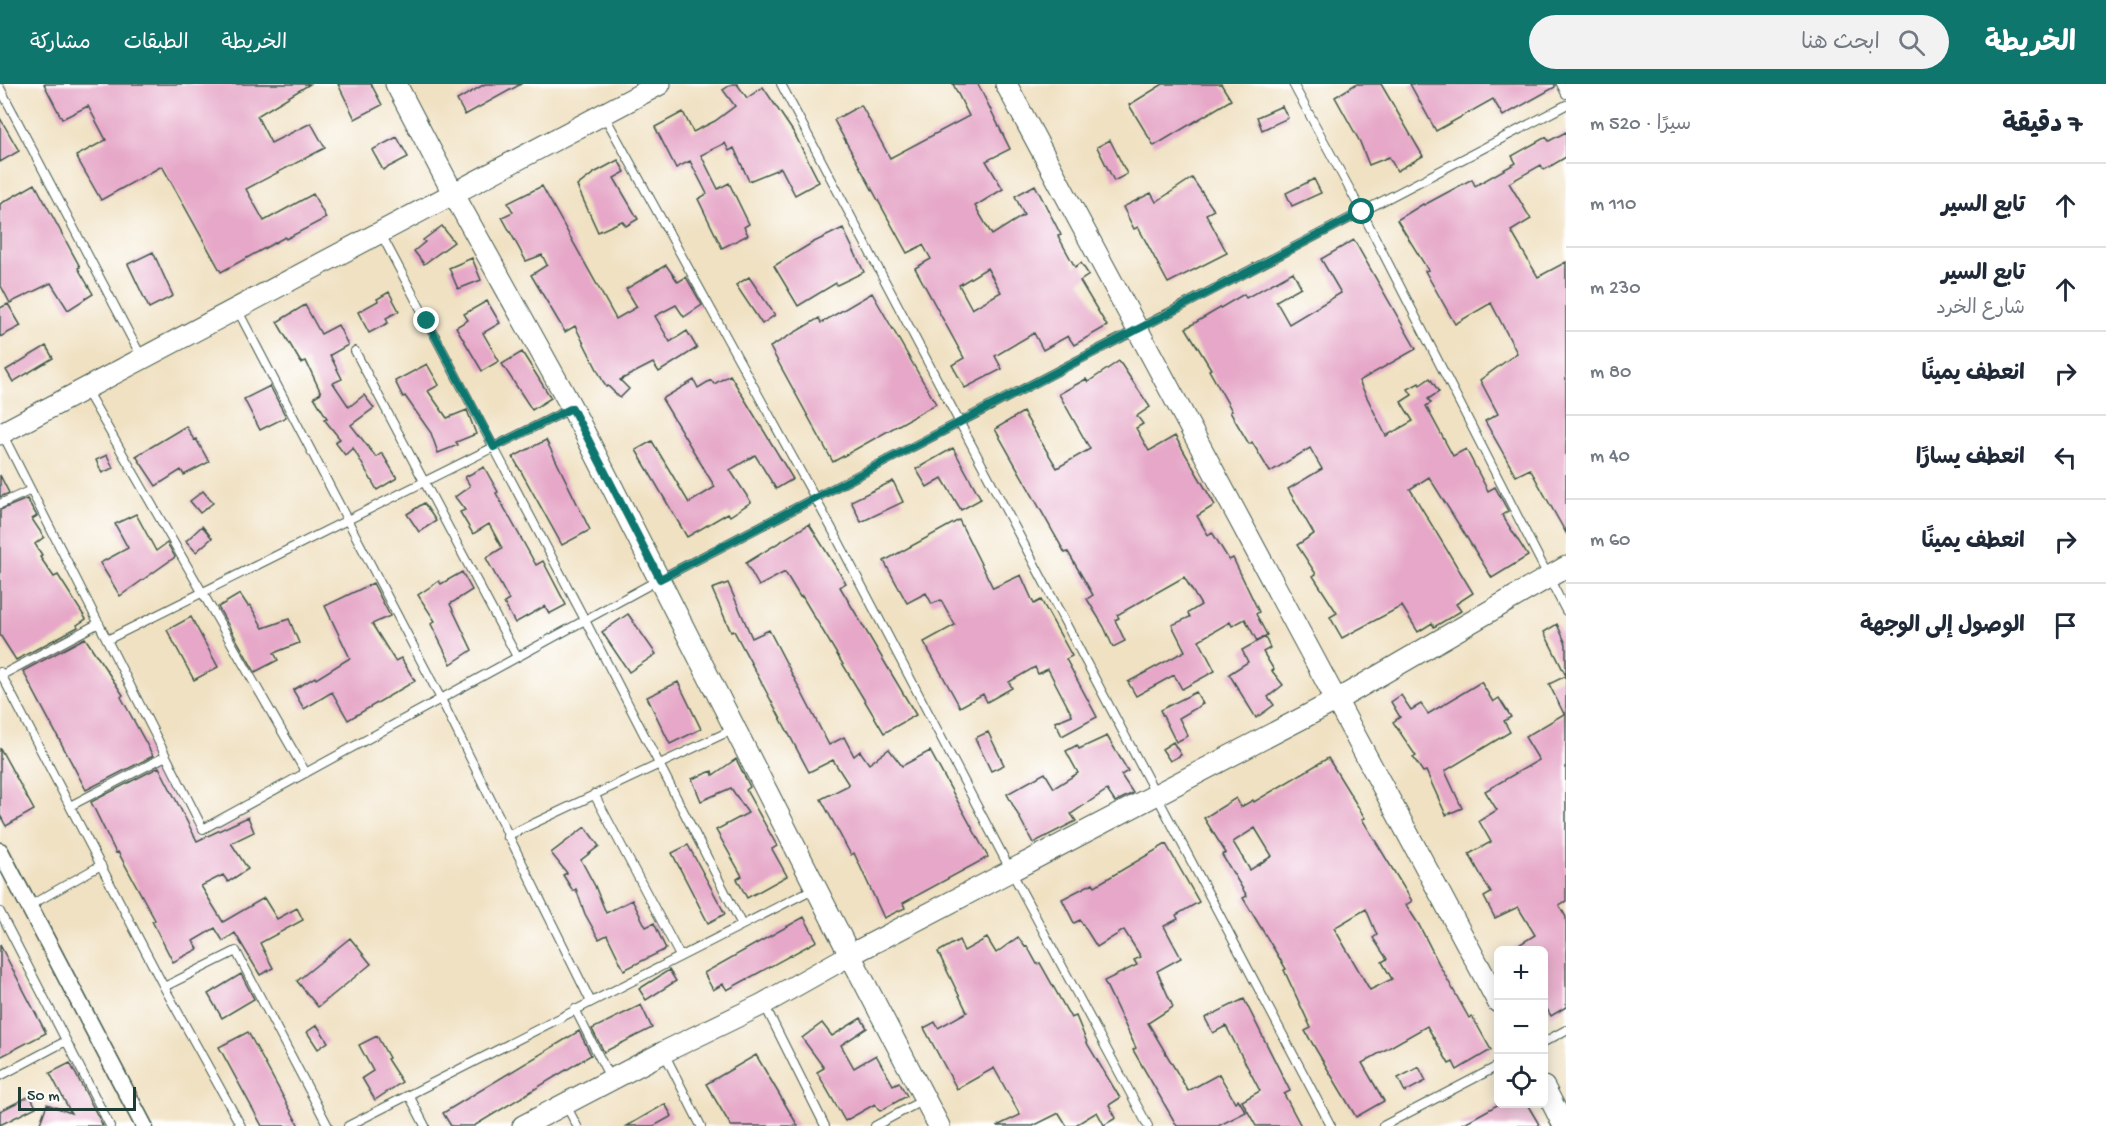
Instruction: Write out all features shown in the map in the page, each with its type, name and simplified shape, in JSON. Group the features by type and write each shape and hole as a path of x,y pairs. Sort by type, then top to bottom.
{"street":[{"path":"396,84 453,194 572,408 939,1126"},
{"path":"1,434 660,84"},
{"path":"1006,84 1497,1000"},
{"path":"524,1126 664,1052 763,1004 850,955 1337,700 1557,572"},
{"path":"0,851 144,1126"},
{"path":"1548,1095 1564,1126"}],"lane":[{"path":"781,84 1331,1126"},
{"path":"1293,84 1557,572 1566,611"},
{"path":"1561,84 1566,94"},
{"path":"0,88 142,358"},
{"path":"1,434 203,829 660,579 1566,105"},
{"path":"604,114 831,526 1011,871 1148,1126"},
{"path":"381,233 585,620 741,925"},
{"path":"237,308 441,699 591,1002"},
{"path":"355,351 518,657"},
{"path":"86,390 306,773"},
{"path":"107,640 572,408"},
{"path":"0,504 31,490"},
{"path":"99,623 0,674 164,987 241,1126"},
{"path":"507,836 735,728"},
{"path":"70,806 166,756"},
{"path":"594,794 680,956"},
{"path":"29,906 101,865"},
{"path":"348,1126 816,887"},
{"path":"0,912 110,1126"},
{"path":"164,987 236,951 328,1126"},
{"path":"763,1004 825,1126"},
{"path":"575,1009 611,1080"},
{"path":"1548,1040 1566,1030"},
{"path":"0,1076 66,1041"},
{"path":"664,1052 701,1126"},
{"path":"1383,1126 1494,1068"},
{"path":"409,1095 425,1126"},
{"path":"875,1126 925,1099"},
{"path":"566,1104 578,1126"}],"building":[{"path":"44,84 310,84 257,116 271,143 311,123 325,148 246,189 264,221 313,194 326,218 286,239 285,237 221,272 162,166 101,200 76,156 106,140 88,106 62,119"},
{"path":"338,84 371,84 382,105 355,119"},
{"path":"485,84 521,84 465,115 457,100"},
{"path":"732,84 737,84 747,98 763,87 794,133 819,182 795,195 781,168 749,181 734,148 729,151 725,143 701,155 718,189 729,183 749,224 744,227 748,235 722,248 698,199 707,194 690,161 676,168 655,127 683,112 693,132 715,121 735,106 723,90"},
{"path":"953,84 978,84 1010,149 986,161 1003,189 975,206 992,235 1024,215 1015,196 1035,185 1075,267 1081,263 1089,275 1080,281 1107,326 1074,345 1068,336 1043,350 1034,333 995,356 1002,369 965,388 952,365 964,358 915,268 931,259 923,245 907,253 834,120 861,105 890,158 969,116","holes":["987,268 1001,292 972,309 959,285"]},
{"path":"1163,84 1221,84 1231,100 1154,146 1129,105"},
{"path":"1356,84 1381,84 1423,156 1397,171 1389,157 1369,165 1360,142 1335,97"},
{"path":"1410,84 1555,84 1555,87 1503,116 1493,99 1436,131"},
{"path":"1282,106 1288,118 1262,130 1257,117"},
{"path":"0,118 19,151 0,162"},
{"path":"1566,132 1566,157 1544,170 1541,165 1509,183 1531,219 1511,231 1538,277 1566,262 1566,533 1530,469 1516,476 1485,421 1498,414 1480,380 1517,353 1491,303 1455,324 1425,271 1428,270 1397,220 1472,179 1475,186 1516,163 1512,156 1546,137 1549,141"},
{"path":"397,137 408,157 383,170 372,150"},
{"path":"1110,140 1127,174 1114,181 1097,147"},
{"path":"618,160 625,172 614,178 638,219 626,226 622,221 598,232 577,186 594,173"},
{"path":"1192,178 1214,210 1206,214 1227,253 1168,283 1138,227 1134,229 1123,207 1151,193 1156,202"},
{"path":"1314,179 1321,193 1292,206 1286,193"},
{"path":"35,184 93,294 68,310 51,283 10,303 0,284 0,204"},
{"path":"542,186 616,319 637,307 626,289 666,265 678,282 686,277 702,305 684,317 676,305 655,316 670,342 687,331 697,348 659,372 653,363 620,380 629,389 620,398 608,386 606,387 575,326 565,332 531,275 547,265 542,255 526,261 502,217 513,212 508,203"},
{"path":"442,226 454,242 424,264 414,251 425,242 423,240"},
{"path":"843,228 864,272 837,285 836,283 798,306 774,266 812,243"},
{"path":"1354,240 1416,349 1359,381 1386,436 1413,421 1401,402 1412,395 1408,389 1430,378 1439,392 1428,399 1431,403 1426,406 1453,456 1466,449 1488,491 1495,487 1508,511 1502,515 1528,556 1492,578 1429,477 1410,489 1473,593 1456,604 1461,611 1434,627 1432,623 1418,632 1402,606 1342,638 1330,617 1337,613 1313,576 1316,574 1297,545 1314,534 1288,489 1322,469 1310,448 1270,472 1252,442 1249,444 1230,412 1232,411 1209,370 1211,369 1186,328 1244,294 1246,298 1293,272 1301,287 1276,301 1289,324 1341,293 1321,259"},
{"path":"153,252 173,296 149,308 128,264"},
{"path":"472,258 481,280 458,289 449,268"},
{"path":"749,277 775,315 762,324 736,285"},
{"path":"389,292 399,311 386,318 388,323 369,333 358,312"},
{"path":"872,293 936,404 833,462 770,347 819,318 821,323"},
{"path":"487,301 500,323 483,333 499,361 482,371 456,327 468,320 464,314"},
{"path":"8,304 21,326 0,337 0,308"},
{"path":"305,305 321,334 338,325 348,345 330,355 342,379 333,383 349,407 364,395 374,408 351,425 376,457 382,453 397,478 377,490 353,448 345,455 335,442 340,439 324,419 327,418 314,397 321,393 306,361 301,363 277,322"},
{"path":"46,346 53,358 13,382 6,370"},
{"path":"522,352 551,398 532,410 502,364"},
{"path":"1119,361 1150,407 1137,416 1143,424 1136,428 1149,451 1175,436 1215,505 1197,516 1208,535 1212,532 1229,560 1233,558 1259,612 1256,614 1267,635 1257,641 1245,619 1232,626 1230,622 1199,640 1215,671 1182,689 1174,675 1136,696 1128,682 1185,651 1172,625 1190,617 1188,613 1201,605 1184,577 1117,615 1119,618 1115,620 1125,641 1113,647 1087,599 1093,595 1068,552 1065,553 995,429 1023,412 1057,468 1090,449 1059,394 1086,379 1088,382"},
{"path":"427,364 439,385 428,391 447,418 467,410 476,434 438,453 431,433 405,396 403,397 395,381"},
{"path":"730,375 793,479 776,489 755,455 730,470 751,502 730,516 728,513 687,537 636,450 652,441 689,503 715,487 662,399 694,380 698,388 711,380 714,384"},
{"path":"270,386 286,417 260,430 244,399"},
{"path":"186,426 209,462 184,475 181,470 156,486 136,456"},
{"path":"546,440 590,530 562,545 513,457"},
{"path":"953,448 981,499 961,510 942,478 927,487 916,469"},
{"path":"107,455 113,468 102,473 96,460"},
{"path":"484,467 536,565 543,561 566,605 549,614 545,606 515,623 504,603 509,600 486,558 502,548 489,524 473,534 460,512 465,510 455,497 470,486 465,477"},
{"path":"0,475 9,493 0,497"},
{"path":"893,481 903,502 861,522 851,501"},
{"path":"203,491 213,503 200,513 190,501"},
{"path":"27,499 37,516 32,519 44,537 35,544 42,555 40,557 54,577 58,575 86,619 77,625 78,627 16,660 0,635 0,510"},
{"path":"424,503 436,521 419,532 407,514"},
{"path":"136,514 156,551 167,543 175,557 120,596 100,563 128,548 115,524"},
{"path":"959,520 993,588 1021,575 1034,604 1041,600 1072,656 1066,659 1097,717 1062,736 1055,722 1072,715 1048,669 1038,674 1035,667 1009,682 1012,688 987,702 983,694 960,707 924,642 955,625 941,600 932,604 926,593 907,603 884,561"},
{"path":"809,524 846,583 840,587 916,715 884,733 802,596 800,597 785,572 759,586 746,563"},
{"path":"202,526 212,538 196,552 186,541"},
{"path":"462,572 472,590 450,604 472,650 451,664 431,624 435,621 418,595 439,581 441,584"},
{"path":"373,583 390,616 372,624 395,661 401,658 415,681 348,720 332,692 304,709 293,690 350,658 325,606"},
{"path":"728,583 752,638 769,630 829,745 844,737 854,756 860,751 869,764 889,749 902,766 930,751 988,857 903,903 905,908 884,918 854,853 851,855 821,799 849,785 833,760 809,772 734,631 731,632 712,589"},
{"path":"240,594 248,606 250,605 263,628 289,619 299,643 274,653 278,660 255,672 218,607"},
{"path":"628,614 656,654 629,672 602,632"},
{"path":"191,617 218,667 194,680 167,630"},
{"path":"1557,624 1566,644 1566,676 1544,632"},
{"path":"1265,637 1270,648 1263,652 1274,670 1272,671 1283,685 1268,697 1274,705 1256,718 1229,674 1248,662 1242,650"},
{"path":"85,638 123,695 121,697 153,756 86,790 23,671"},
{"path":"1566,676 1566,901 1559,905 1566,917 1566,1007 1551,1016 1548,1011 1548,946 1517,946 1535,935 1518,907 1495,918 1484,897 1491,893 1469,854 1491,842 1479,821 1497,810 1485,791 1539,760 1525,737 1564,714 1549,684"},
{"path":"678,682 701,729 670,744 647,697"},
{"path":"1481,682 1493,702 1499,698 1511,717 1504,721 1510,732 1445,771 1462,808 1446,815 1426,771 1423,772 1413,757 1416,756 1393,722 1400,717 1391,702 1401,695 1411,710 1421,704 1428,714"},
{"path":"1196,692 1203,704 1179,718 1188,736 1176,742 1160,710"},
{"path":"988,732 1004,765 991,771 975,738"},
{"path":"1107,736 1128,771 1121,775 1133,793 1115,802 1107,790 1071,814 1076,821 1033,843 1007,794 1045,773 1054,788 1078,773 1066,751 1077,745 1079,749"},
{"path":"1173,742 1181,755 1170,761 1162,749"},
{"path":"0,748 34,810 6,826 0,815"},
{"path":"1328,758 1412,901 1406,905 1441,968 1469,1018 1472,1016 1491,1050 1457,1070 1453,1062 1449,1064 1427,1026 1362,1063 1384,1101 1356,1117 1305,1031 1311,1028 1284,970 1286,969 1243,898 1247,896 1222,855 1226,853 1204,818 1236,798 1241,807 1253,800 1254,802","holes":["1255,828 1272,856 1250,870 1233,842","1366,909 1377,935 1373,938 1387,959 1382,962 1392,979 1370,990 1334,928"]},
{"path":"736,759 750,787 746,790 777,846 772,849 787,876 747,898 737,879 742,876 716,830 748,813 731,788 701,801 692,779 712,771 713,775"},
{"path":"159,767 197,841 248,817 254,832 231,843 248,869 228,882 223,875 201,886 223,922 264,898 277,919 297,908 303,920 260,943 273,968 260,975 235,933 223,941 215,928 193,941 198,949 173,962 152,921 155,920 118,852 116,853 91,802"},
{"path":"585,827 599,846 581,860 606,913 632,900 646,927 654,923 666,949 624,970 607,935 599,939 585,914 576,889 573,891 563,875 567,873 551,853"},
{"path":"1166,844 1199,902 1176,915 1178,919 1164,926 1181,958 1157,971 1173,1007 1148,1023 1188,1091 1219,1074 1235,1102 1238,1099 1246,1112 1218,1126 1177,1126 1133,1050 1136,1048 1104,981 1137,965 1134,960 1141,957 1124,930 1097,947 1080,920 1074,923 1062,899 1093,883 1095,886"},
{"path":"688,845 725,914 708,923 672,853"},
{"path":"804,917 817,941 727,990 723,984 713,990 704,973"},
{"path":"1018,937 1025,947 1027,946 1037,964 1040,963 1071,1018 1076,1016 1088,1045 1120,1098 1109,1105 1116,1118 1104,1125 1097,1112 1074,1126 1067,1126 1059,1113 1033,1126 997,1126 1020,1115 994,1068 957,1089 924,1028 935,1022 938,1028 967,1012 938,952 959,940 964,951 987,938 996,953"},
{"path":"350,938 371,964 318,1007 297,981"},
{"path":"0,945 46,1033 0,1057"},
{"path":"669,970 676,981 646,1000 639,989"},
{"path":"241,974 254,999 222,1018 208,994"},
{"path":"1244,999 1290,1091 1284,1094 1301,1126 1256,1126 1242,1101 1260,1091 1226,1026 1213,1033 1205,1018"},
{"path":"641,1005 652,1028 604,1052 592,1029"},
{"path":"861,1018 867,1028 841,1045 854,1068 876,1055 893,1085 899,1082 907,1096 880,1111 875,1104 845,1121 817,1072 824,1068 802,1038 822,1023 832,1036"},
{"path":"317,1025 328,1042 318,1049 307,1032"},
{"path":"579,1031 591,1055 474,1126 451,1126 443,1113"},
{"path":"248,1032 299,1126 262,1126 219,1047"},
{"path":"377,1036 389,1058 387,1059 402,1082 375,1100 362,1078 373,1071 359,1045"},
{"path":"756,1055 798,1126 731,1126 706,1084"},
{"path":"70,1063 103,1126 39,1126 47,1104 71,1113 50,1073"},
{"path":"1419,1067 1426,1081 1405,1092 1398,1078"},
{"path":"30,1096 36,1107 0,1125 0,1111"},
{"path":"665,1104 672,1116 654,1126 627,1126"},
{"path":"1494,1107 1529,1108 1540,1126 1459,1126"}],"route":[{"path":"427,321 494,447 572,408 660,579 1362,212"}]}
